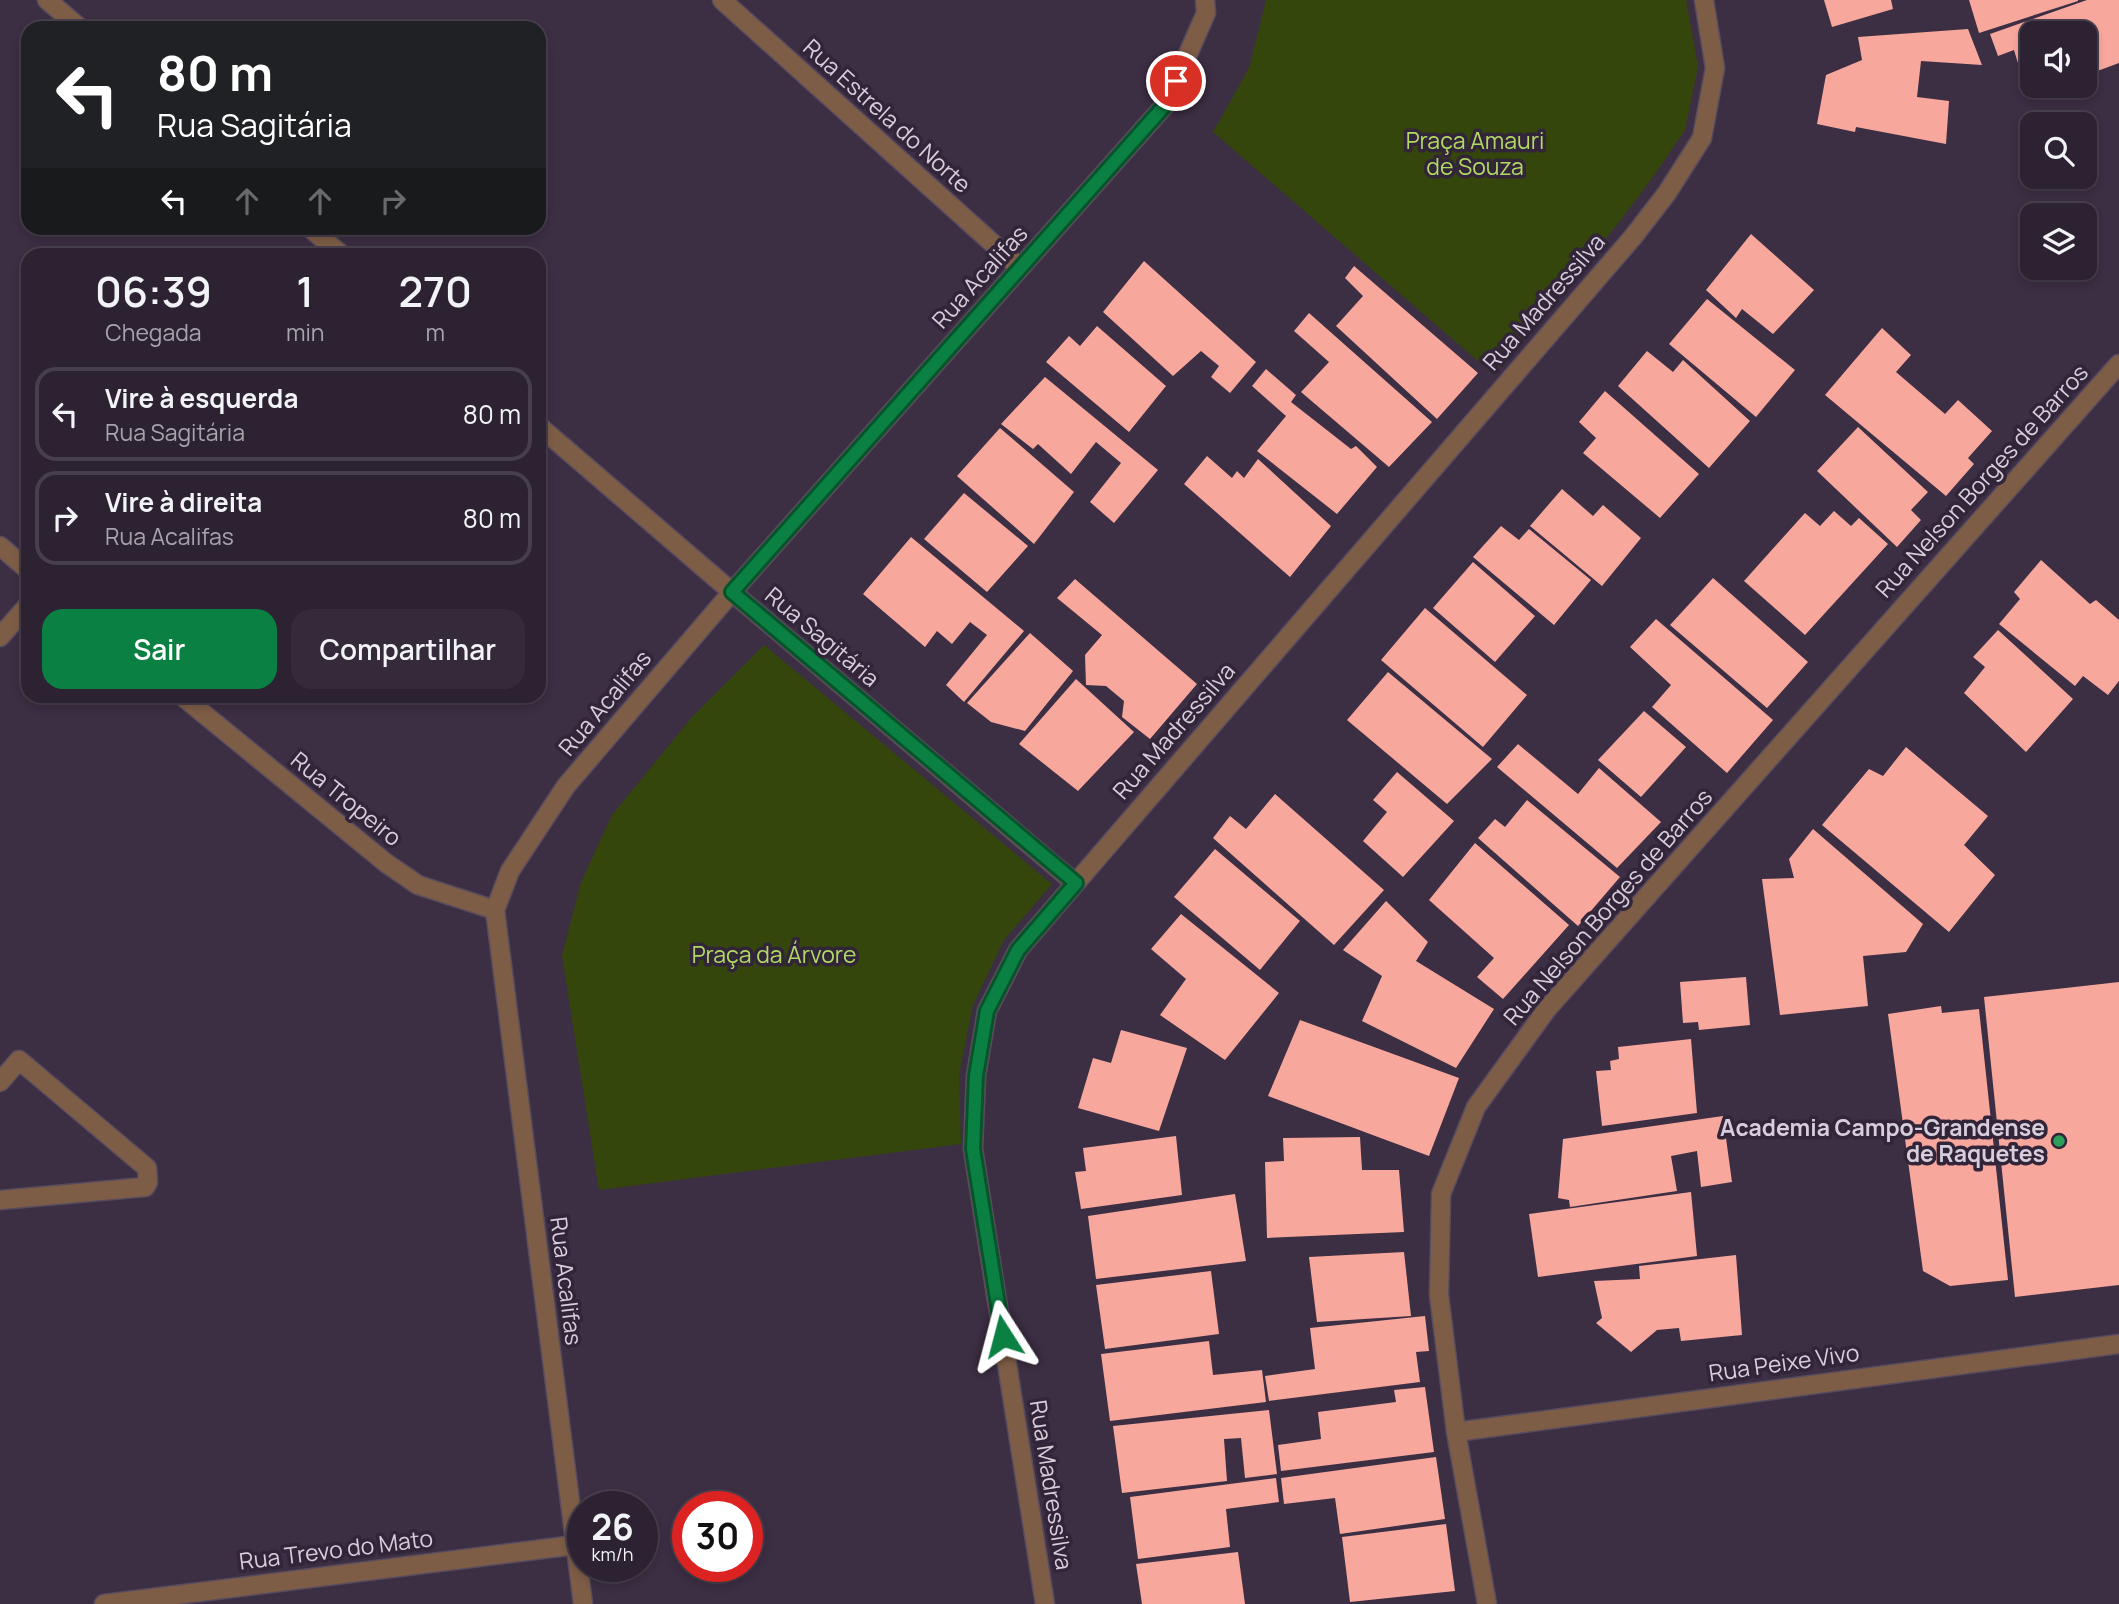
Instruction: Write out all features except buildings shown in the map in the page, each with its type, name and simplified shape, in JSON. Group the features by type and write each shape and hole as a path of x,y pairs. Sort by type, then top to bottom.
{"street":[{"path":"47,0 72,21"},
{"name":"Rua Estrela do Norte","path":"722,0 1020,268"},
{"name":"Rua Acalifas","path":"568,1491 495,910 510,870 566,786 732,592 1166,104 1206,13 1205,0"},
{"name":"Rua Madressilva","path":"1045,1604 973,1149 976,1076 987,1011 1018,950 1633,237 1667,193 1702,138 1715,68 1704,0"},
{"path":"318,235 333,248"},
{"name":"Rua Nelson Borges de Barros","path":"1487,1604 1456,1432 1439,1295 1441,1194 1476,1107 1547,1010 2119,364"},
{"name":"Rua Sagitária","path":"546,432 1076,883"},
{"path":"0,546 21,564"},
{"path":"0,637 21,613"},
{"name":"Rua Tropeiro","path":"191,703 386,863 418,885 495,910"},
{"path":"0,1082 19,1060 147,1168 148,1182 145,1187 0,1200"},
{"name":"Rua Peixe Vivo","path":"1456,1432 2119,1344"},
{"name":"Rua Trevo do Mato","path":"103,1604 567,1546"},
{"name":"Rua Acalifas","path":"580,1582 583,1604"}],"green space":[{"name":"Praça Amauri de Souza","path":"1266,0 1686,0 1698,66 1685,130 1620,221 1494,375 1213,132 1249,68"},
{"name":"Praça da Árvore","path":"764,645 1052,884 1004,940 973,1005 959,1074 961,1144 599,1190 562,956 581,882 612,815 692,717"}],"place":[{"name":"Academia Campo-Grandense de Raquetes","path":"2059,1141"}],"route":[{"path":"1003,1336 973,1149 976,1076 987,1011 1018,950 1076,883 732,592 1166,104 1176,81"}]}
